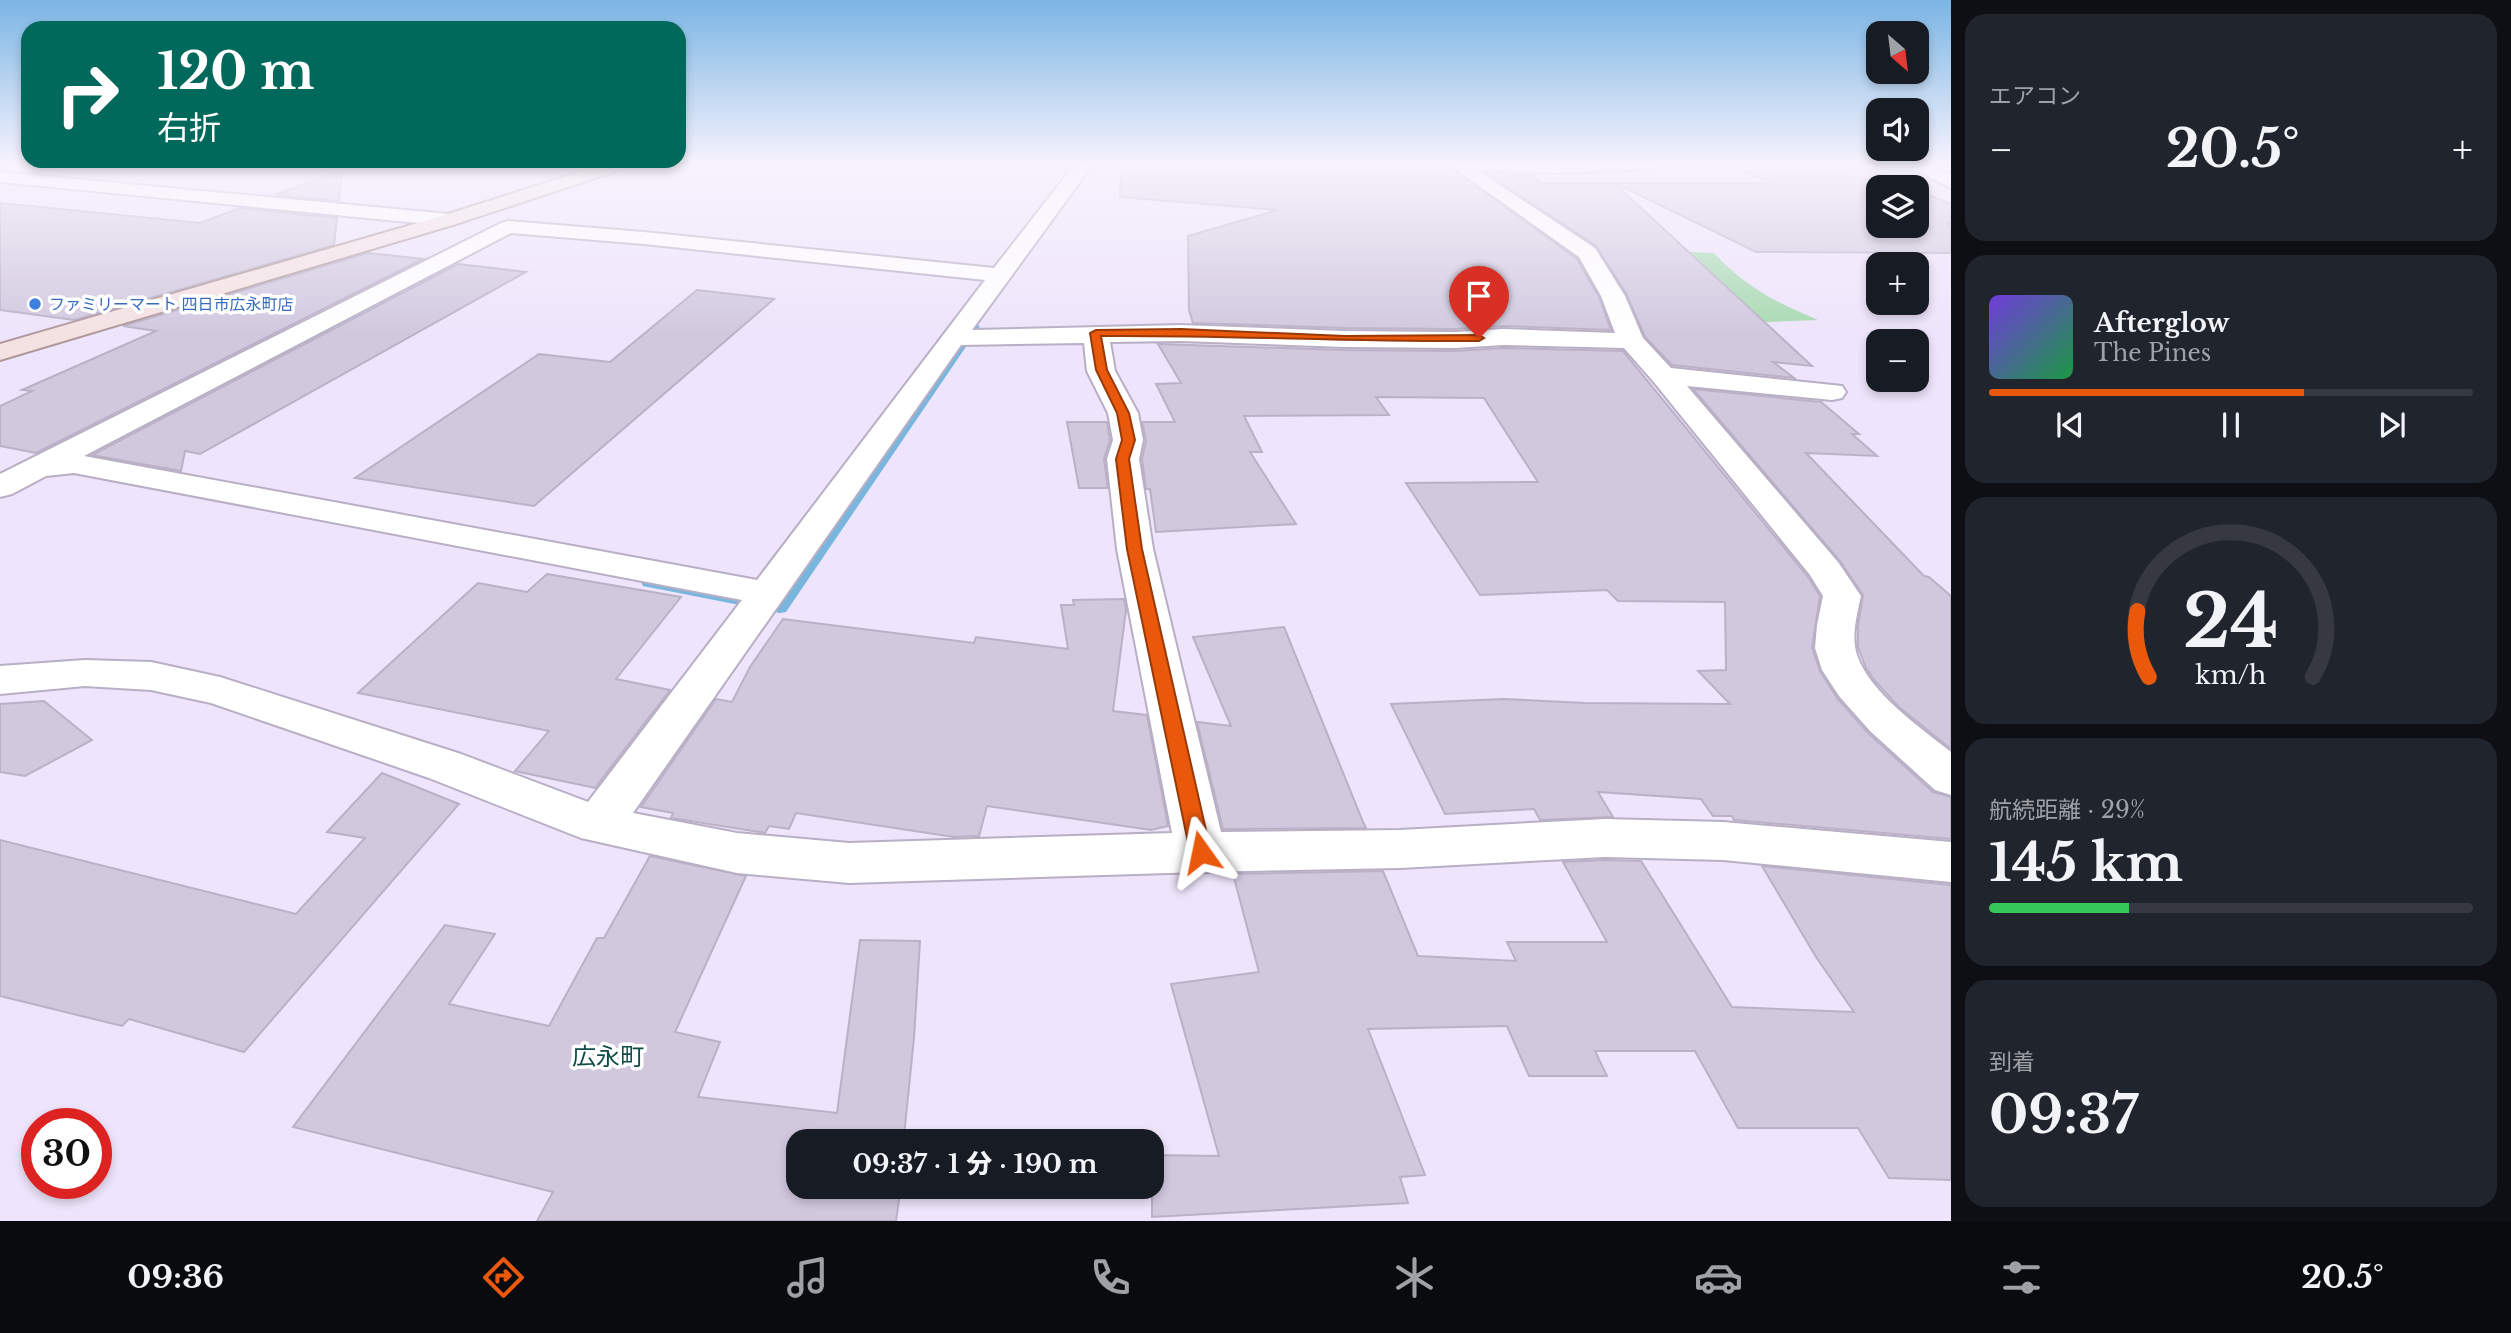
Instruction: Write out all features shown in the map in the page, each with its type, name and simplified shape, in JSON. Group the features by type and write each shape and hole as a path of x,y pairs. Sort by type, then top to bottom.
{"main road":[{"path":"0,352 446,221"}],"street":[{"path":"503,221 508,227"},
{"path":"598,825 760,602 964,337 1000,275 1041,221"},
{"path":"1539,221 1587,253 1613,296 1631,341 1663,375 1825,570 1842,596 1835,629 1837,656 1849,680 1868,702 1951,778"},
{"path":"0,487 508,227 643,238 1000,275"},
{"path":"964,337 1181,332 1359,339 1455,340 1503,337 1631,341"},
{"path":"1096,333 1101,370 1123,413 1128,440 1123,459 1135,549 1201,852"},
{"path":"1663,375 1832,392"},
{"path":"0,461 40,467 74,464 87,466 760,602"},
{"path":"0,680 85,673 151,676 220,691 445,766 598,825 737,853 849,863 1400,849 1605,838 1723,841 1951,862"}],"green space":[{"path":"1643,250 1714,253 1738,276 1762,293 1818,320 1767,322 1630,315 1600,252"}],"building":[{"path":"0,221 337,221 334,245 74,320 0,310"},
{"path":"1240,221 1525,221 1577,259 1599,297 1611,330 1503,326 1455,329 1345,328 1193,323 1189,310 1188,236"},
{"path":"1558,221 1655,221 1812,366 1773,362 1794,378 1672,365 1645,337 1627,295 1596,246"},
{"path":"1693,221 1866,221 1866,238 1929,238 1929,221 1951,221 1947,224 1951,225 1951,253 1756,252"},
{"path":"368,253 423,259 36,453 0,446 0,406 32,391 22,390 156,331 123,326"},
{"path":"458,264 526,272 200,454 185,451 181,471 92,455"},
{"path":"697,290 774,299 534,506 355,478 539,354 610,362"},
{"path":"1158,344 1345,350 1455,351 1503,348 1623,351 1808,577 1820,596 1812,648 1820,671 1837,698 1868,733 1933,792 1951,797 1951,839 1734,820 1732,816 1713,816 1701,799 1598,792 1613,817 1540,820 1534,809 1445,814 1391,704 1503,699 1585,703 1730,704 1698,671 1726,670 1725,602 1618,601 1607,590 1480,595 1406,483 1538,482 1484,398 1376,397 1389,415 1244,416 1262,452 1250,452 1296,524 1156,532 1150,489 1146,489 1142,459 1146,441 1142,422 1175,422 1156,384 1181,383"},
{"path":"1693,389 1821,402 1859,434 1852,434 1877,456 1806,453 1924,576 1929,577 1951,596 1951,749 1899,707 1875,681 1866,668 1858,647 1863,595 1840,561"},
{"path":"1067,422 1107,422 1110,440 1104,459 1108,488 1079,488"},
{"path":"547,574 681,597 616,679 670,690 595,788 515,771 549,731 358,693 478,583 527,592"},
{"path":"1124,599 1126,610 1113,711 1147,715 1168,826 1151,830 987,806 979,836 954,837 796,813 789,829 769,826 765,833 671,818 673,813 641,807 716,699 732,702 750,667 783,619 974,643 976,637 1068,649 1061,605 1074,605 1073,600"},
{"path":"1284,627 1366,828 1223,829 1197,722 1231,726 1193,637"},
{"path":"44,701 92,740 25,776 0,772 0,704"},
{"path":"382,773 459,804 244,1052 129,1019 122,1026 0,996 0,840 296,914 365,838 327,832"},
{"path":"650,856 746,876 675,1032 720,1042 698,1097 837,1113 860,940 920,941 905,1129 786,1129 786,1199 899,1199 896,1221 537,1221 553,1192 293,1127 445,925 495,934 449,1004 549,1026 597,938 604,938"},
{"path":"1641,861 1732,1007 1854,1012 1816,957 1762,866 1951,885 1951,1180 1889,1178 1858,1128 1738,1128 1695,1051 1595,1051 1607,1076 1529,1076 1507,1026 1368,1029 1425,1175 1400,1177 1408,1203 1152,1217 1152,1199 1164,1199 1164,1155 1219,1156 1171,984 1259,972 1233,874 1383,871 1418,956 1516,961 1507,942 1607,942 1563,862"}],"waterway":[{"path":"649,582 780,608 974,326"}],"place":[{"name":"ファミリーマート 四日市広永町店","path":"35,304"}],"district":[{"name":"広永町","path":"608,1057"}],"route":[{"path":"1201,852 1135,549 1123,459 1128,440 1123,413 1101,370 1096,333 1181,332 1345,339 1479,338"}]}
